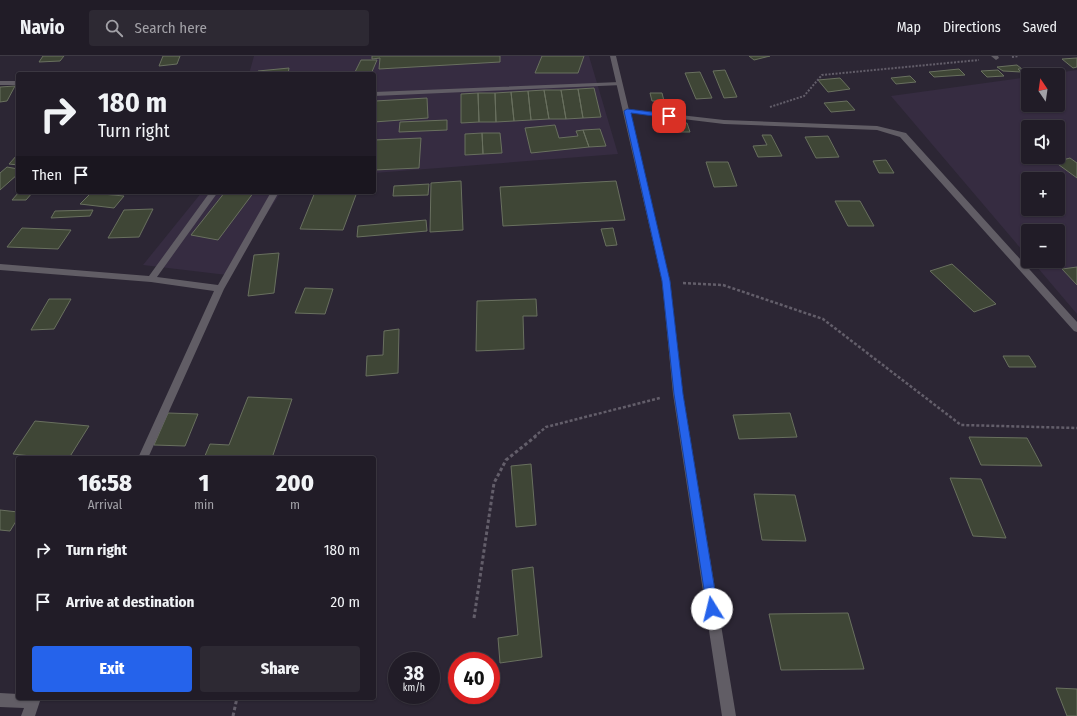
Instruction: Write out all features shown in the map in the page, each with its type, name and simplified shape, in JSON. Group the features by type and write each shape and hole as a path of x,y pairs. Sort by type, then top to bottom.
{"street":[{"path":"613,56 666,281 678,394 729,716"},
{"path":"0,83 16,83"},
{"path":"376,94 620,84"},
{"path":"627,111 724,122 877,128 904,135 1077,328"},
{"path":"151,279 213,194"},
{"path":"144,456 220,289 274,194"},
{"path":"0,267 151,279 220,289"},
{"path":"0,700 16,700"},
{"path":"28,716 34,700"}],"path":[{"path":"768,108 804,96 822,75 995,57 1019,56"},
{"path":"666,281 723,285 823,319 961,424 1077,428"},
{"path":"474,618 494,483 506,460 546,427 678,394"},
{"path":"233,716 237,700"}],"shaded area":[{"path":"254,56 589,56 618,154 376,173 376,72 250,72"},
{"path":"1077,70 1077,314 1038,268 1065,268 1065,224 1021,224 1021,249 891,96 1021,78 1021,112 1065,112 1065,72"},
{"path":"200,194 280,194 227,275 143,265"}],"building":[{"path":"43,56 64,56 60,61 39,62"},
{"path":"163,56 180,56 177,64 159,66"},
{"path":"372,56 500,56 500,62 379,69 380,58 372,59"},
{"path":"542,56 584,56 578,73 535,73"},
{"path":"749,56 770,56 754,60"},
{"path":"1077,58 1077,67 1073,68 1062,59"},
{"path":"361,60 377,60 372,72 355,72"},
{"path":"1017,65 1021,68 1018,69 1021,72 1003,71 997,67"},
{"path":"289,68 288,72 258,71"},
{"path":"959,69 965,75 934,77 929,72"},
{"path":"725,70 737,97 724,98 713,71"},
{"path":"998,70 1004,76 987,77 981,71"},
{"path":"700,72 712,98 696,99 685,73"},
{"path":"910,76 916,82 896,84 891,78"},
{"path":"840,78 850,89 828,92 818,80"},
{"path":"15,86 7,101 0,102 0,87"},
{"path":"594,88 601,117 583,118 578,89"},
{"path":"578,89 583,118 566,119 561,90"},
{"path":"544,90 549,119 531,120 528,91"},
{"path":"544,90 561,90 566,119 549,119"},
{"path":"528,91 531,120 514,121 511,92"},
{"path":"511,92 514,121 496,122 495,93"},
{"path":"478,93 479,122 461,123 461,94"},
{"path":"478,93 495,93 496,122 479,122"},
{"path":"650,93 662,93 664,101 652,101"},
{"path":"427,98 428,118 376,122 376,101"},
{"path":"847,101 855,110 831,112 824,103"},
{"path":"447,120 447,130 399,132 400,122"},
{"path":"687,123 690,132 675,132 672,124"},
{"path":"555,125 559,138 578,136 576,131 583,130 589,147 531,153 525,128"},
{"path":"600,129 606,146 589,147 583,130"},
{"path":"482,133 483,154 465,155 465,134"},
{"path":"482,133 500,133 502,153 483,154"},
{"path":"762,135 771,135 782,156 758,157 753,146 767,145"},
{"path":"828,136 839,157 816,158 805,137"},
{"path":"421,138 419,168 376,170 376,140"},
{"path":"16,156 16,165 9,164"},
{"path":"1070,158 1077,163 1077,178 1058,164 1065,164 1065,159"},
{"path":"886,160 894,173 879,173 873,161"},
{"path":"706,162 728,162 737,186 714,187"},
{"path":"7,167 16,169 16,176 0,190 0,173"},
{"path":"461,181 463,230 430,232 431,183"},
{"path":"616,181 625,220 503,226 500,187"},
{"path":"429,184 428,195 393,196 394,186"},
{"path":"17,194 31,194 26,200 12,200"},
{"path":"90,194 124,196 114,208 80,204"},
{"path":"223,194 252,194 218,240 191,235"},
{"path":"314,194 356,194 343,230 300,229"},
{"path":"835,201 860,201 874,226 848,226"},
{"path":"153,209 139,237 108,238 124,210"},
{"path":"93,210 90,216 51,218 55,211"},
{"path":"426,220 427,231 357,237 358,226"},
{"path":"22,228 71,230 58,249 7,247"},
{"path":"613,228 617,245 606,246 601,229"},
{"path":"279,253 274,293 248,296 254,255"},
{"path":"952,264 996,304 974,312 930,271"},
{"path":"1077,267 1077,285 1062,269"},
{"path":"305,288 333,289 325,314 295,313"},
{"path":"49,299 71,299 54,329 31,330"},
{"path":"536,299 537,316 523,316 524,349 476,351 477,301"},
{"path":"399,329 398,373 366,376 367,356 383,355 384,331"},
{"path":"1003,356 1029,356 1036,367 1009,367"},
{"path":"248,397 292,399 273,456 205,456 210,444 229,445"},
{"path":"168,413 198,414 185,446 154,445"},
{"path":"790,413 797,437 739,439 733,415"},
{"path":"35,421 89,426 70,456 31,456 13,454"},
{"path":"969,437 1027,438 1042,466 981,465"},
{"path":"531,464 536,525 516,527 511,466"},
{"path":"950,478 981,479 1006,538 973,536"},
{"path":"754,494 795,495 806,541 762,540"},
{"path":"0,510 16,512 16,521 10,531 0,530"},
{"path":"533,567 542,657 500,663 498,638 518,635 512,570"},
{"path":"848,613 864,669 781,670 769,614"},
{"path":"1056,688 1077,689 1077,716 1067,716"}],"route":[{"path":"669,116 627,111 666,281 678,394 712,609"}]}
